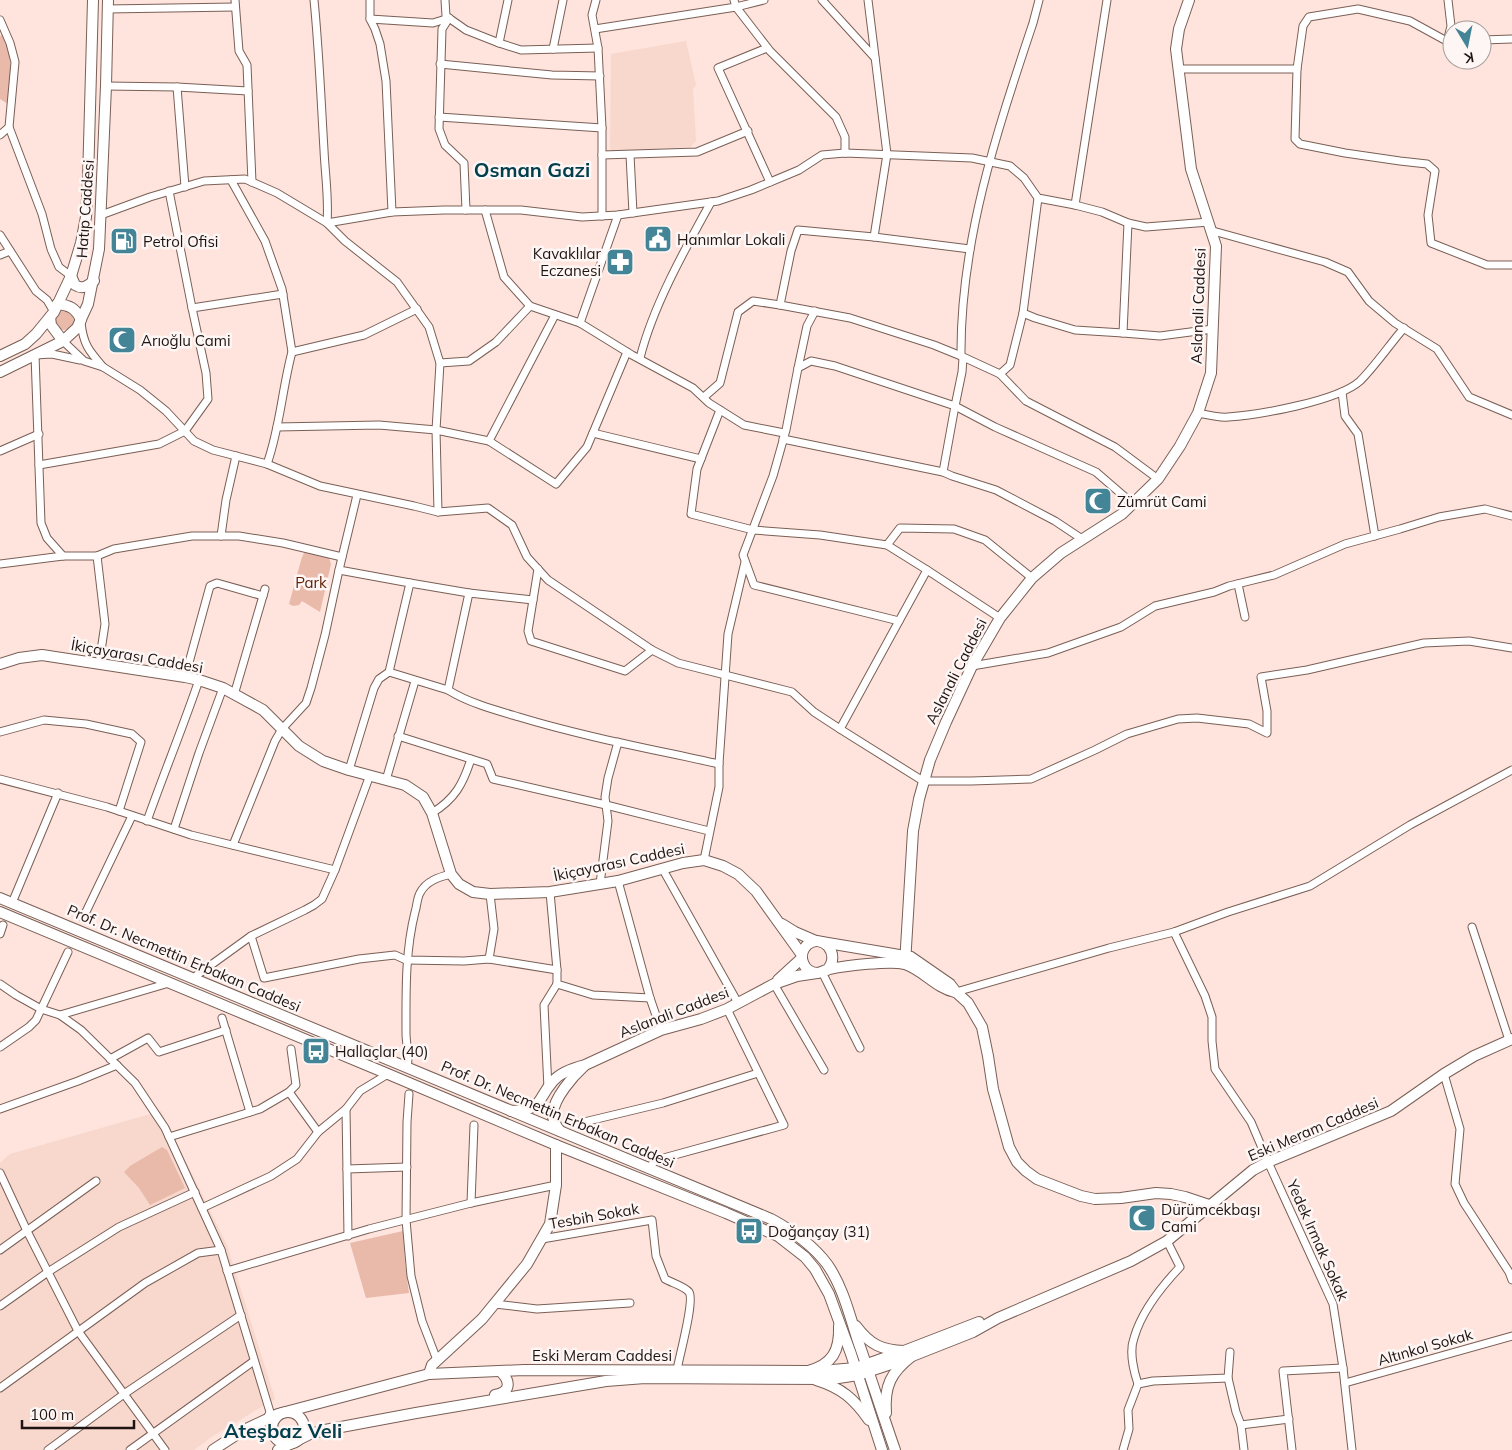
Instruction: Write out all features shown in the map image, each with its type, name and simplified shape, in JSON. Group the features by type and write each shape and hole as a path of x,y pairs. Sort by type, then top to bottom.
{"street":[{"name":"Hatıp Caddesi","path":"0,356 25,344 36,334 53,311 71,276 81,243 86,217 88,180 93,0"},
{"path":"314,0 328,202 327,222"},
{"path":"370,0 370,19 380,44 386,81 392,212"},
{"path":"445,0 446,16 466,30 521,50 598,48"},
{"path":"499,43 508,0"},
{"path":"553,49 563,0"},
{"path":"596,0 592,16 598,48 600,76 602,216"},
{"path":"594,29 735,3 764,0"},
{"path":"822,0 875,58"},
{"path":"868,0 887,154 874,237"},
{"path":"943,472 962,357 960,335 970,248 989,161 1039,0"},
{"path":"1075,205 1107,0"},
{"name":"Aslanali Caddesi","path":"511,1110 530,1108 538,1104 559,1075 572,1068 584,1065 661,1030 727,1009 774,984 797,976 822,971 905,959 913,831 923,780 946,722 972,666 1000,618 1032,578 1062,553 1122,514 1158,479 1180,446 1198,413 1211,373 1216,246 1191,168 1176,49 1179,29 1189,0"},
{"path":"1448,0 1450,20"},
{"path":"735,3 767,48 836,117 845,137 845,153"},
{"name":"Hatıp Caddesi","path":"0,372 63,341 77,328 88,304 99,249 108,4"},
{"path":"108,4 235,4 239,51 247,64 252,182"},
{"path":"1442,39 1410,21 1358,9 1309,17 1303,26 1298,69 1295,140 1300,144 1345,153 1400,162 1427,164 1435,171 1428,215 1431,243 1487,265 1512,264"},
{"path":"370,19 433,23 449,18"},
{"path":"449,18 442,29 439,129 445,145 464,163 466,210"},
{"path":"0,21 10,43 15,62 9,127 42,214 51,249 59,267 71,276 74,285 80,288 86,287 94,281"},
{"path":"1492,40 1512,39"},
{"path":"767,48 718,68 770,182"},
{"path":"440,64 543,75 600,76"},
{"path":"1178,69 1298,69"},
{"path":"106,86 248,91"},
{"path":"177,87 184,187"},
{"path":"439,117 602,128"},
{"path":"0,135 9,127"},
{"path":"602,156 697,152 748,131"},
{"path":"327,222 392,212 521,210 582,217 633,213 718,201 800,170 822,155 845,153 887,154 972,158 989,161 1010,166 1024,178 1038,198 1022,313 1010,365 1000,374"},
{"path":"630,155 633,213"},
{"path":"101,215 184,187 204,182 245,179 277,193 327,222 345,241 397,282 429,327 440,363 436,430 438,512"},
{"path":"232,180 265,241 283,294 292,352 285,377 273,447 267,464"},
{"path":"39,465 159,444 185,431 208,399 206,373 169,191"},
{"path":"1038,198 1102,212 1128,224 1146,227 1211,226 1325,262 1348,272 1369,301 1404,328 1437,349 1470,397 1512,415"},
{"path":"640,358 655,314 688,243 711,202"},
{"path":"486,210 504,277 530,306 580,323 693,388 720,410 744,425 784,436 943,472 996,490 1055,521 1082,539"},
{"path":"580,323 618,215"},
{"path":"1123,333 1128,224"},
{"path":"780,305 791,251 798,230 970,248"},
{"path":"0,235 36,291 47,300 53,311 51,325 63,341 84,361"},
{"path":"0,255 10,251"},
{"path":"192,308 283,294"},
{"path":"704,397 720,383 738,312 753,301 814,311 850,318 934,345 1000,374 1026,400 1115,447 1158,479"},
{"path":"440,363 469,361 496,342 530,306"},
{"path":"53,311 71,307 76,310 81,320 82,337 103,367"},
{"path":"292,352 364,335 417,310"},
{"path":"814,311 807,326 786,430 774,476 743,555 754,586 899,621"},
{"path":"1022,313 1075,330 1160,336 1213,328"},
{"path":"489,441 555,315"},
{"path":"1198,413 1226,418 1303,405 1342,392 1359,382 1404,328"},
{"path":"277,427 379,425 436,430 489,441 556,484 587,447 628,352"},
{"path":"64,556 47,538 41,523 35,355 52,354 103,367 140,390 166,411 194,441 213,450 267,464 320,486 438,512 488,508 512,525 527,557 548,580 652,650 678,663 792,692 814,712 923,780 1031,779 1127,734 1178,718 1197,718 1249,724 1267,733 1267,711 1260,677 1307,670 1424,643 1469,641 1512,648"},
{"path":"798,368 811,361 835,366 954,406 995,427 1096,472 1133,504"},
{"path":"1342,392 1345,416 1358,434 1376,536"},
{"path":"720,410 697,469 691,514 753,530 820,535 887,544 1000,618"},
{"path":"593,433 701,459"},
{"path":"0,451 39,434"},
{"path":"221,536 226,500 236,456"},
{"path":"233,845 275,740 282,729 306,702 311,688 326,635 357,494"},
{"path":"972,666 1048,653 1121,627 1155,606 1274,575 1345,544 1439,517 1485,509 1512,516"},
{"path":"887,544 900,528 954,529 985,540 1032,578"},
{"path":"0,564 64,556 97,556 114,549 192,536 239,536 283,543 342,557"},
{"path":"97,556 105,624 99,664"},
{"path":"704,860 719,786 728,634 746,562"},
{"path":"538,569 528,631 531,641 625,671 652,650"},
{"path":"339,570 469,593 533,600"},
{"path":"840,729 927,570"},
{"path":"185,676 210,586 217,582 264,592 234,694"},
{"path":"349,770 374,688 379,679 388,672 410,583"},
{"path":"1238,584 1245,617"},
{"path":"448,690 469,593"},
{"name":"İkiçayarası Caddesi","path":"0,664 19,658 42,656 185,676 223,688 263,710 299,746 323,760 349,770 405,785 423,797 432,812 451,874 459,884 473,892 490,894 550,892 618,880 683,862 704,860 723,866 738,874 756,891 802,957"},
{"path":"388,672 448,690 456,696 483,706 559,729 719,764"},
{"path":"147,821 163,775 184,726 199,680"},
{"path":"386,780 415,681"},
{"path":"174,829 223,688"},
{"path":"0,732 44,720 86,724 132,734 141,742 119,812"},
{"path":"398,736 487,764 493,779 709,831"},
{"path":"600,884 608,822 605,797 618,742"},
{"path":"432,812 444,805 457,791 465,777 471,759"},
{"path":"956,992 1109,948 1174,932 1228,912 1310,886 1410,825 1512,770"},
{"path":"193,978 251,936 314,905 322,898 370,775"},
{"path":"0,779 58,793 174,829 334,870"},
{"path":"12,903 58,793"},
{"path":"83,918 132,816"},
{"path":"662,868 738,1003"},
{"path":"407,1067 409,1060 406,1037 406,960 412,923 420,892 428,883 438,877 451,874"},
{"path":"618,880 650,998 661,1030"},
{"path":"548,1089 544,1005 557,984 550,892"},
{"path":"489,959 494,929 490,894"},
{"name":"Prof. Dr. Necmettin Erbakan Caddesi","path":"0,898 771,1219 799,1236 828,1266 843,1295 896,1450"},
{"name":"Prof. Dr. Necmettin Erbakan Caddesi","path":"0,912 778,1236 810,1263 823,1281 835,1306 882,1450"},
{"path":"777,921 795,932 819,942 830,947 833,957 830,966 822,971 808,970 804,966 802,957 806,946 819,942 847,947 905,959 945,988 956,992 968,1003 982,1027 993,1089 1009,1147 1017,1162 1037,1179 1081,1196 1095,1199 1121,1198 1156,1193 1186,1197 1210,1205"},
{"path":"0,934 4,925"},
{"path":"1472,927 1510,1040"},
{"name":"Yedek Irmak Sokak","path":"1174,932 1212,1017 1215,1069 1251,1122 1333,1304 1345,1383 1352,1450"},
{"path":"251,936 264,978 359,959 394,955 406,960 464,961 489,959 557,970"},
{"path":"0,1047 36,1020 68,952"},
{"name":"Aslanali Caddesi","path":"774,984 802,957"},
{"path":"822,971 860,1048"},
{"path":"60,1015 170,983"},
{"path":"0,984 41,1009 60,1015 81,1030 135,1083 165,1128 221,1250 270,1412 267,1419"},
{"path":"557,984 593,995 650,998"},
{"path":"774,984 824,1070"},
{"path":"649,1168 660,1159 784,1125 727,1009"},
{"path":"222,1018 250,1112"},
{"path":"110,1059 148,1038 159,1052 226,1030"},
{"name":"Eski Meram Caddesi","path":"278,1450 310,1434 325,1430 587,1383 624,1379 816,1380 844,1378 857,1371 972,1332 998,1318 1131,1261 1167,1241 1252,1170 1392,1111 1444,1074 1474,1056 1510,1040"},
{"path":"169,1137 260,1109 289,1092 296,1085 291,1049"},
{"path":"0,1109 117,1065"},
{"name":"Aslanali Caddesi","path":"560,1131 553,1118 553,1109 567,1085 584,1065"},
{"path":"580,1123 663,1103 758,1073"},
{"path":"202,1208 272,1176 297,1159 318,1132 346,1109 360,1091 388,1074"},
{"path":"1444,1074 1460,1129 1455,1184 1464,1203 1509,1272 1512,1280"},
{"path":"289,1092 318,1132"},
{"path":"409,1094 406,1220 414,1285 422,1321 437,1360"},
{"path":"346,1109 348,1236"},
{"path":"471,1203 474,1125"},
{"path":"429,1374 432,1365 482,1319 495,1304 527,1264 542,1240 550,1224 556,1185 556,1145"},
{"path":"348,1169 406,1167"},
{"path":"0,1173 26,1231 78,1331 166,1450"},
{"path":"0,1250 96,1181"},
{"path":"227,1271 471,1203 556,1185"},
{"path":"0,1306 48,1272 119,1227 194,1192"},
{"name":"Tesbih Sokak","path":"542,1240 652,1220 656,1256 665,1279 690,1293 691,1297 690,1312 677,1370"},
{"path":"1123,1450 1130,1429 1128,1410 1138,1384 1133,1368 1133,1340 1144,1316 1165,1284 1180,1267 1167,1241"},
{"path":"0,1388 144,1283 198,1253 221,1250"},
{"path":"495,1304 537,1309 630,1304"},
{"path":"808,1370 823,1365 836,1351 839,1335 835,1306"},
{"path":"48,1450 124,1394 241,1315"},
{"path":"851,1318 870,1341 888,1350 908,1354 896,1370 887,1388 885,1405 886,1424"},
{"name":"Altınkol Sokak","path":"1345,1383 1512,1336"},
{"path":"1230,1352 1228,1378 1241,1425 1244,1450"},
{"path":"130,1450 254,1361"},
{"path":"1292,1450 1283,1371 1343,1368"},
{"path":"416,1413 439,1404 502,1394 508,1384 507,1377 500,1371"},
{"name":"Eski Meram Caddesi","path":"213,1450 242,1431 283,1412 429,1374 500,1371 857,1371"},
{"path":"1138,1384 1153,1381 1228,1378"},
{"path":"816,1380 835,1387 849,1396 862,1410 876,1432"},
{"path":"1241,1425 1289,1419"}],"shaded area":[{"path":"686,41 696,85 693,89 696,141 690,147 610,152 611,54"},
{"path":"161,1111 227,1245 275,1399 213,1436 194,1450 0,1450 0,1163 10,1154"}],"green space":[{"path":"2,35 9,51 10,60 8,104 0,99 0,36"},
{"path":"64,310 71,313 74,320 71,327 64,330 57,327 54,320 57,313"},
{"name":"Park","path":"308,552 329,558 331,564 320,612 302,601 299,605 293,606 289,604 302,557 304,553"},
{"path":"162,1147 167,1150 185,1188 150,1205 139,1188 124,1172 130,1166"},
{"path":"403,1231 409,1293 366,1298 350,1243"}],"place":[{"name":"Hanımlar Lokali","path":"658,239"},
{"name":"Petrol Ofisi","path":"124,241"},
{"name":"Kavaklılar Eczanesi","path":"620,262"},
{"name":"Arıoğlu Cami","path":"122,340"},
{"name":"Zümrüt Cami","path":"1098,501"},
{"name":"Hallaçlar (40)","path":"316,1051"},
{"name":"Dürümcekbaşı Cami","path":"1142,1218"},
{"name":"Doğançay (31)","path":"749,1231"}],"district":[{"name":"Osman Gazi","path":"532,169"},
{"name":"Ateşbaz Veli","path":"283,1430"}]}
